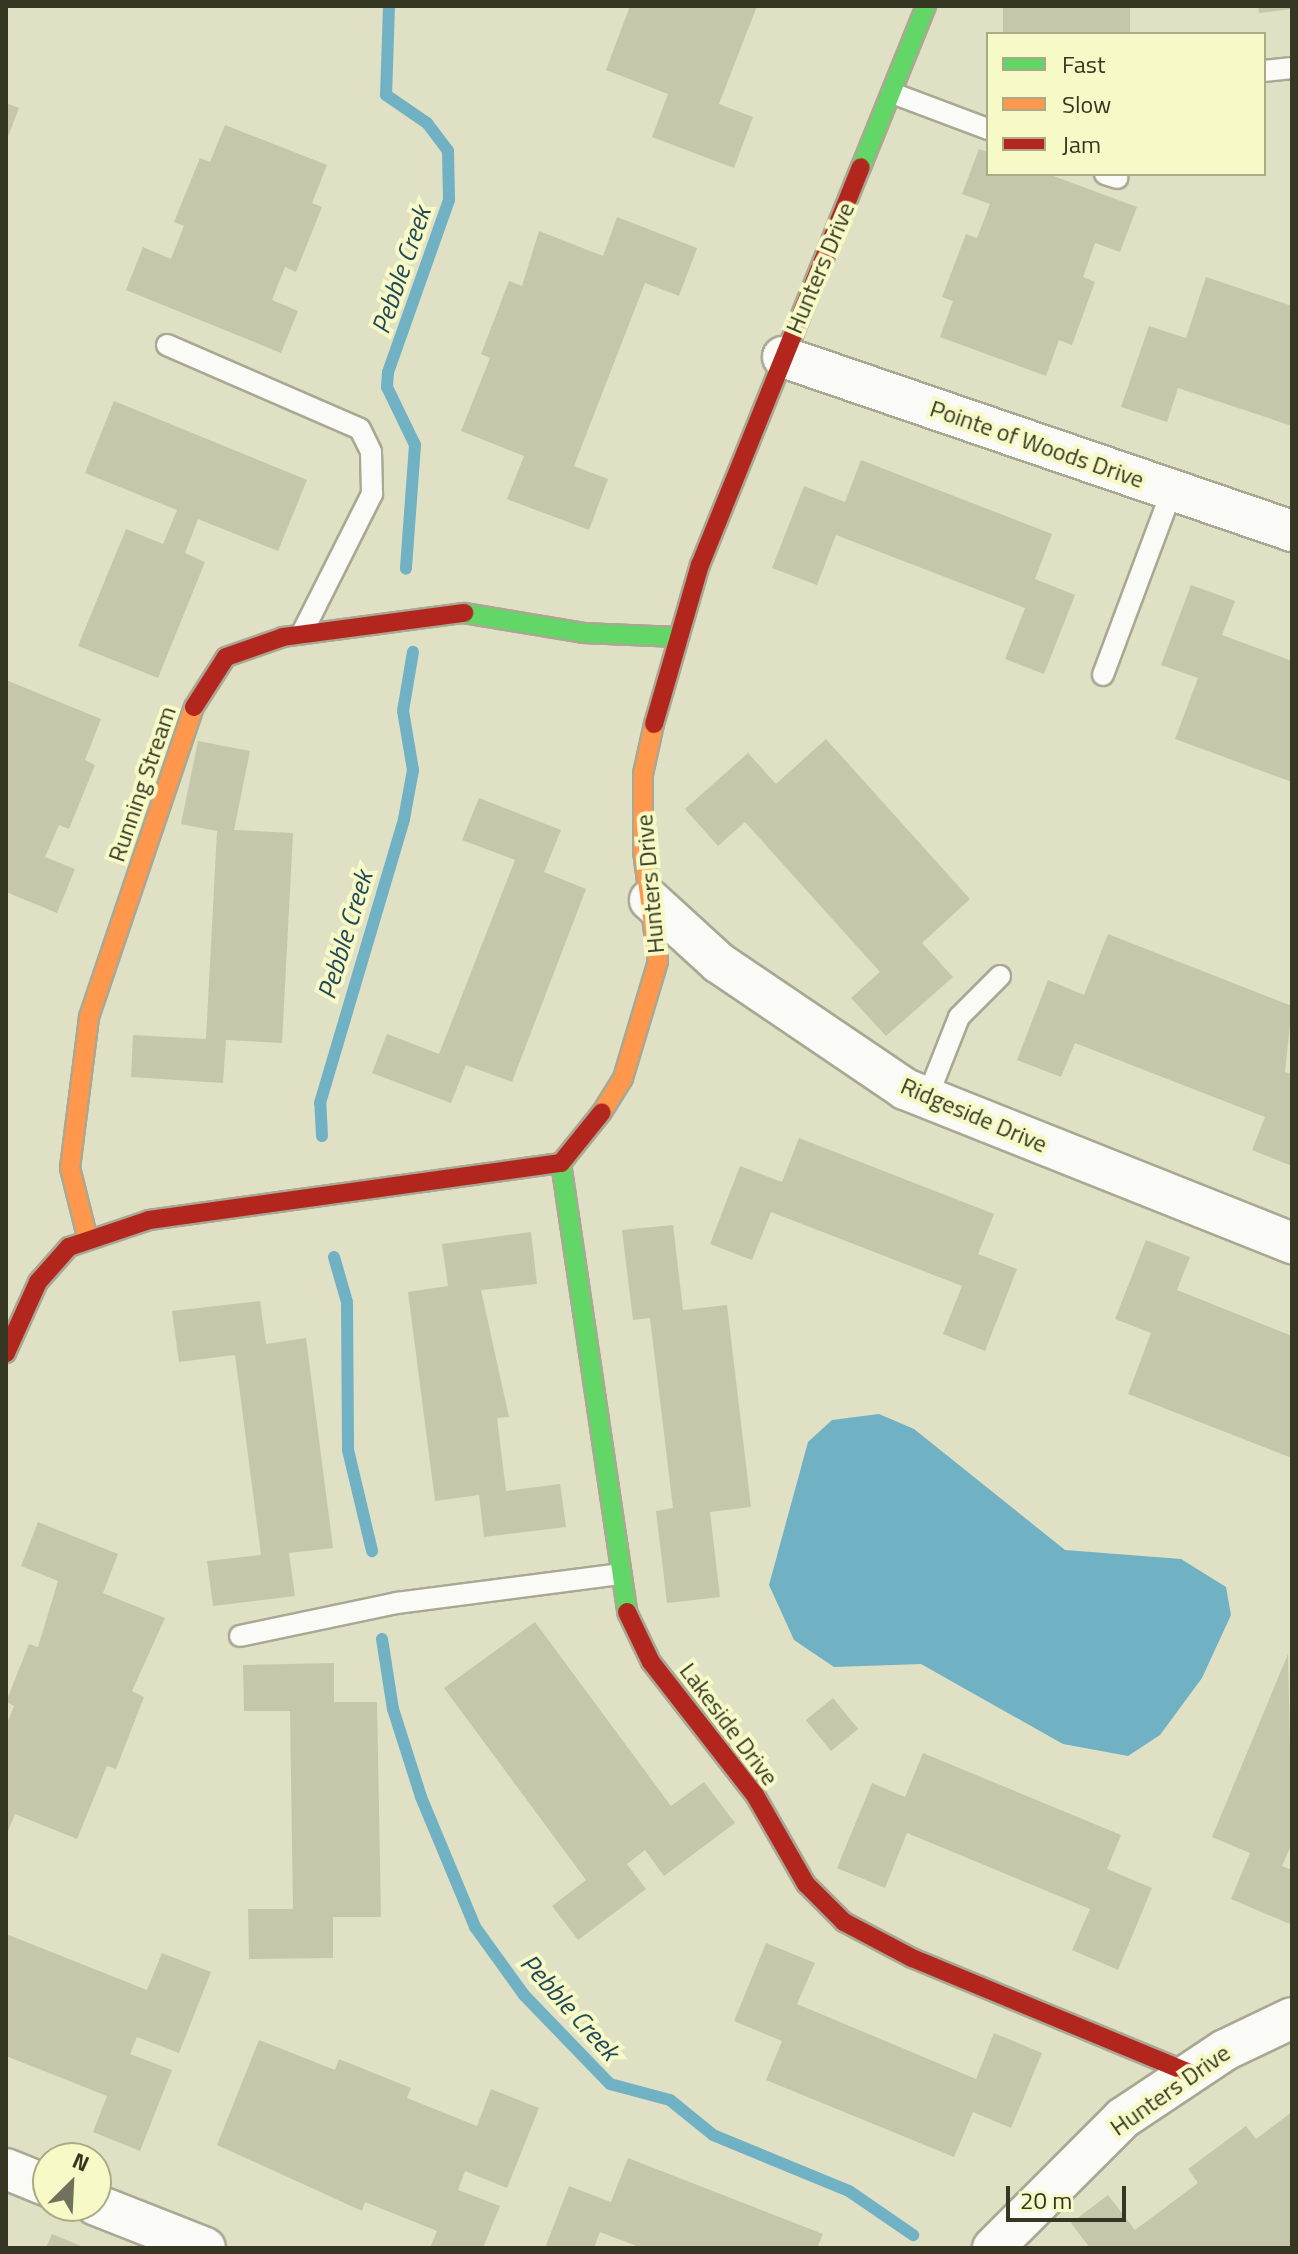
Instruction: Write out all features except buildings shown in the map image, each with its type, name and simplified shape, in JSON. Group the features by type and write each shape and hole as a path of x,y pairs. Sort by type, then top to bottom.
{"street":[{"name":"Hunters Drive","path":"561,1163 623,1078 644,1021 658,961 650,900 643,774 678,637 783,357 926,6"},
{"name":"Pointe of Woods Drive","path":"783,357 1292,531"},
{"name":"Running Stream","path":"88,1240 70,1168 89,1017 187,718 226,657 302,633 453,613 496,613 583,633 678,637"},
{"name":"Ridgeside Drive","path":"650,900 719,963 839,1049 927,1098 1292,1243"},
{"path":"6,1353 38,1282 69,1247 88,1240 149,1220 561,1163"},
{"name":"Lakeside Drive","path":"561,1163 619,1574 629,1621 651,1662 755,1795 806,1884 844,1922 912,1958 1190,2073"},
{"name":"Hunters Drive","path":"993,2248 1123,2118 1190,2073 1292,2018"},
{"path":"6,2169 32,2180"},
{"path":"112,2211 205,2248"}],"lane":[{"path":"1266,71 1292,68"},
{"path":"892,93 986,128"},
{"path":"167,345 360,429 371,452 372,494 302,633"},
{"path":"1103,675 1172,490"},
{"path":"927,1098 959,1017 1000,976"},
{"path":"240,1636 397,1603 619,1574"}],"water":[{"path":"879,1414 914,1429 1065,1550 1181,1559 1226,1587 1231,1615 1202,1678 1160,1735 1128,1756 1063,1744 921,1664 834,1667 794,1640 769,1585 808,1442 832,1420"}],"waterway":[{"name":"Pebble Creek","path":"389,6 386,95 427,123 448,151 449,200 388,372 387,387 415,445 406,569"},
{"name":"Pebble Creek","path":"322,1136 320,1103 404,819 413,770 403,711 413,652"},
{"name":"Pebble Creek","path":"334,1257 347,1302 348,1450 372,1551"},
{"name":"Pebble Creek","path":"382,1639 393,1709 421,1797 475,1927 524,1995 610,2084 670,2100 713,2135 849,2191 913,2235"}],"traffic: fast":[{"path":"861,167 926,6"},
{"path":"464,613 583,633 678,637"},
{"path":"561,1163 627,1612"}],"traffic: slow":[{"path":"88,1240 70,1168 89,1017 194,707"},
{"path":"602,1112 623,1078 658,961 643,852 643,774 654,724"}],"traffic: jam":[{"path":"654,724 700,565 861,167"},
{"path":"194,707 226,657 283,637 464,613"},
{"path":"6,1353 38,1282 69,1247 149,1220 561,1163 602,1112"},
{"path":"627,1612 651,1662 755,1795 806,1884 844,1922 912,1958 1190,2073"}]}
